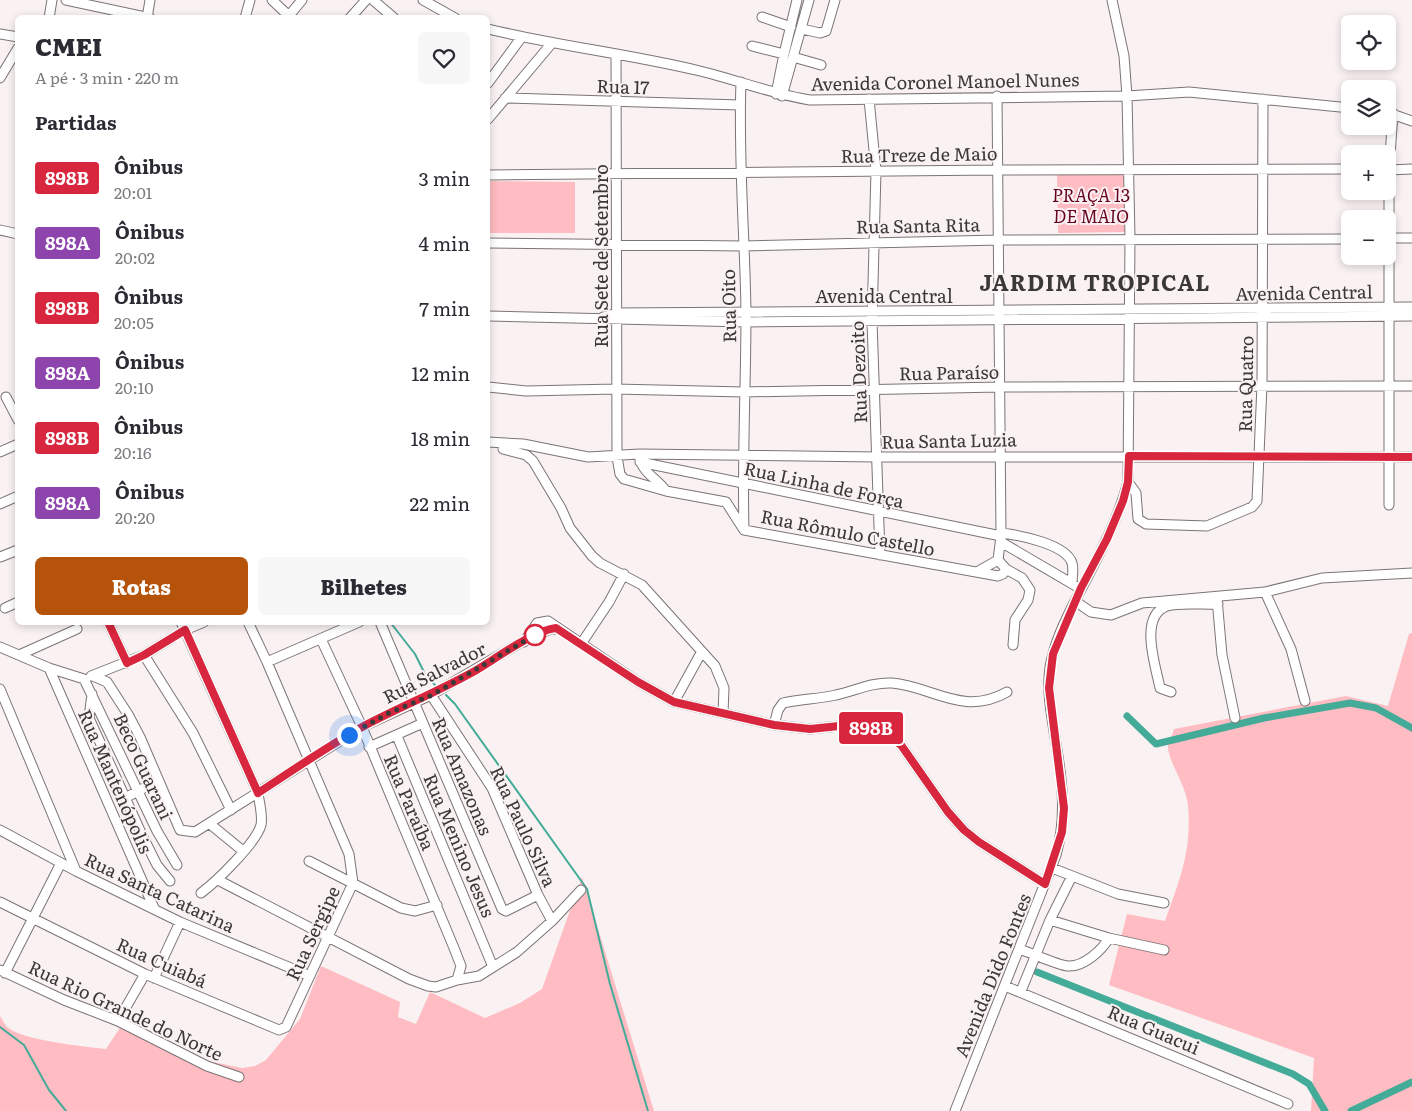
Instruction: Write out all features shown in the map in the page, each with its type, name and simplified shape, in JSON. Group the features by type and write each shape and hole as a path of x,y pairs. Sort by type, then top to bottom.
{"street":[{"path":"50,15 52,0"},
{"path":"66,0 138,15"},
{"path":"148,15 150,0"},
{"path":"246,15 250,0"},
{"path":"272,0 287,15"},
{"path":"291,15 302,0"},
{"path":"353,15 366,0"},
{"path":"373,0 390,15"},
{"path":"423,0 450,15"},
{"path":"779,95 789,56 791,27 797,0"},
{"path":"789,56 802,29 809,0"},
{"path":"802,29 820,33 826,31 835,0"},
{"name":"Avenida Dido Fontes","path":"955,1111 1052,868 1062,832 1064,808 1051,716 1050,669 1057,640 1117,517 1128,482 1130,238 1127,96 1124,56 1112,0"},
{"path":"762,17 791,27"},
{"name":"Avenida Coronel Manoel Nunes","path":"490,30 521,38 700,71 779,95 810,100 997,96 1127,96 1189,92 1341,107"},
{"path":"0,34 15,36"},
{"path":"490,80 521,38"},
{"path":"490,117 552,43"},
{"path":"752,46 821,65"},
{"path":"0,78 15,53"},
{"name":"Rua Sete de Setembro","path":"616,55 617,173 615,244 617,316 615,388 617,457"},
{"name":"Rua Oito","path":"741,82 740,173 746,312 744,530"},
{"path":"997,96 1001,537 998,560 1006,569 1022,578 1030,590 1028,600 1015,620 1013,645"},
{"name":"Rua 17","path":"505,98 740,105"},
{"name":"Rua Quatro","path":"1128,482 1135,489 1138,519 1143,524 1207,526 1255,505 1259,495 1262,385 1261,240 1263,98"},
{"name":"Rua Dezoito","path":"868,99 876,171 872,316 876,390 880,555"},
{"path":"1396,115 1412,121"},
{"name":"Rua Treze de Maio","path":"490,175 1341,169"},
{"path":"1396,170 1412,170"},
{"path":"0,230 15,233"},
{"name":"Rua Santa Rita","path":"490,243 744,246 1130,238 1341,239"},
{"path":"1396,238 1412,238"},
{"path":"1388,265 1389,505"},
{"name":"Avenida Central","path":"617,316 746,322 872,316 1389,311 1412,307"},
{"name":"Avenida Central","path":"1389,311 1412,316"},
{"name":"Avenida Central","path":"490,316 598,319 617,316 746,312 872,316"},
{"name":"Rua Paraíso","path":"490,386 526,391 615,388 744,392 1000,387 1412,386"},
{"path":"2,397 15,416"},
{"name":"Rua Santa Luzia","path":"490,442 530,446 588,457 639,458 745,455 878,457 1260,455 1412,457"},
{"path":"0,452 15,445"},
{"path":"490,447 513,450 526,455 533,461 579,541 600,563 624,574 649,592 701,653 715,666 724,688 723,713"},
{"name":"Rua Rômulo Castello","path":"617,457 619,472 624,480 666,491 726,502 744,530 998,576 1003,574 1006,569"},
{"path":"639,458 643,469 660,482 666,491"},
{"name":"Rua Linha de Força","path":"639,458 743,484 1001,537 1081,588"},
{"path":"0,504 15,497"},
{"path":"1001,537 1036,541 1066,553 1072,562 1072,583"},
{"path":"0,557 15,551"},
{"path":"977,572 998,560"},
{"path":"1171,692 1160,688 1150,636 1151,626 1160,612 1167,606 1265,592 1322,578 1412,573"},
{"path":"581,644 609,602 624,574"},
{"path":"1265,592 1291,649 1305,701"},
{"path":"1075,601 1091,612 1106,616 1142,603 1217,600"},
{"path":"1217,600 1222,655 1234,718"},
{"path":"5,608 15,603"},
{"name":"Rua Salvador","path":"157,781 180,830 195,832 362,727 413,702 432,695 524,642 537,624 548,620 638,682 674,702 774,725 810,729 849,725 868,726 886,734 901,745 948,812 964,830 979,842 1045,884"},
{"path":"109,625 127,663"},
{"name":"Rua Sergipe","path":"249,625 349,854 353,883 286,1027 279,1030"},
{"path":"267,662 353,625"},
{"name":"Rua Amazonas","path":"381,625 502,909 506,911 538,895"},
{"path":"183,626 258,793 260,826 218,880 201,893"},
{"path":"19,655 77,629"},
{"path":"88,677 127,663 172,638"},
{"name":"Rua Paraíba","path":"321,639 362,727 436,905 460,966 457,980"},
{"path":"0,647 49,668 107,682"},
{"path":"674,702 701,653"},
{"path":"144,655 193,733 230,810"},
{"name":"Rua Mantenópolis","path":"49,668 154,908"},
{"path":"109,670 107,682 140,737 157,781 125,798"},
{"name":"Beco Guarani","path":"88,677 92,694 138,791 177,865"},
{"path":"774,725 778,710 783,703 821,698 873,685 893,683 943,698 961,700 995,699 1007,692"},
{"path":"0,689 76,871"},
{"path":"92,694 90,718 157,865 170,882"},
{"name":"Rua Paulo Silva","path":"432,695 492,788 538,895 552,921"},
{"path":"0,712 11,716"},
{"path":"369,747 423,723"},
{"name":"Rua Menino Jesus","path":"397,736 493,967"},
{"path":"210,824 242,851"},
{"name":"Rua Santa Catarina","path":"0,830 76,871 180,922 310,976"},
{"path":"309,861 409,910 436,905"},
{"path":"3,972 34,918 61,863"},
{"path":"1052,868 1118,894 1164,903"},
{"path":"1021,991 1050,920 1072,876"},
{"path":"218,880 327,937 428,986 443,985 478,976 517,952 552,921 580,890"},
{"name":"Rua Cuiabá","path":"0,902 150,976 279,1030"},
{"path":"1050,920 1109,938 1164,950"},
{"path":"118,1021 150,976 180,922"},
{"path":"1020,950 1068,966 1078,964 1094,955 1104,946 1109,938"},
{"name":"Rua Rio Grande do Norte","path":"3,972 64,1000 118,1021 201,1063 238,1078"},
{"name":"Rua Guacui","path":"1005,986 1021,991 1288,1104"}],"green space":[{"name":"PRAÇA 13 DE MAIO","path":"1057,175 1124,175 1125,232 1058,233"},
{"path":"490,181 575,182 575,233 490,233"},
{"path":"1412,633 1412,1111 1311,1111 1314,1058 1109,985 1127,914 1165,921 1184,864 1188,837 1188,805 1187,797 1169,753 1168,745 1174,729 1346,696 1388,706 1409,634"},
{"path":"582,877 654,1111 0,1111 0,1016 6,1026 24,1035 53,1042 106,1049 123,1023 203,1060 242,1068 255,1066 266,1060 300,1019 321,966 400,1002 398,1017 416,1024 430,992 485,1018 520,1003 542,989"}],"waterway":[{"path":"392,625 415,654 426,676 437,687"},
{"path":"446,695 455,704 587,889 610,984 648,1111"},
{"path":"1127,716 1156,744 1264,718 1350,703 1376,708 1412,728"},
{"path":"1037,972 1293,1074 1309,1084 1325,1111"},
{"path":"0,1027 24,1045 49,1090 66,1111"},
{"path":"1351,1111 1412,1082"}],"bus line":[{"name":"898B","path":"109,625 127,663 185,630 258,793 362,727 413,702 432,695 499,658 532,636 556,628 638,682 674,702 774,725 810,729 849,725 868,726 886,734 901,745 948,812 964,830 979,842 1045,884 1054,862 1062,832 1064,808 1051,716 1050,669 1057,640 1081,588 1107,539 1123,501 1128,482 1129,456 1412,457"}],"district":[{"name":"JARDIM TROPICAL","path":"1095,281"}],"route":[{"path":"349,735 389,713 432,695 499,658 535,635"}]}
